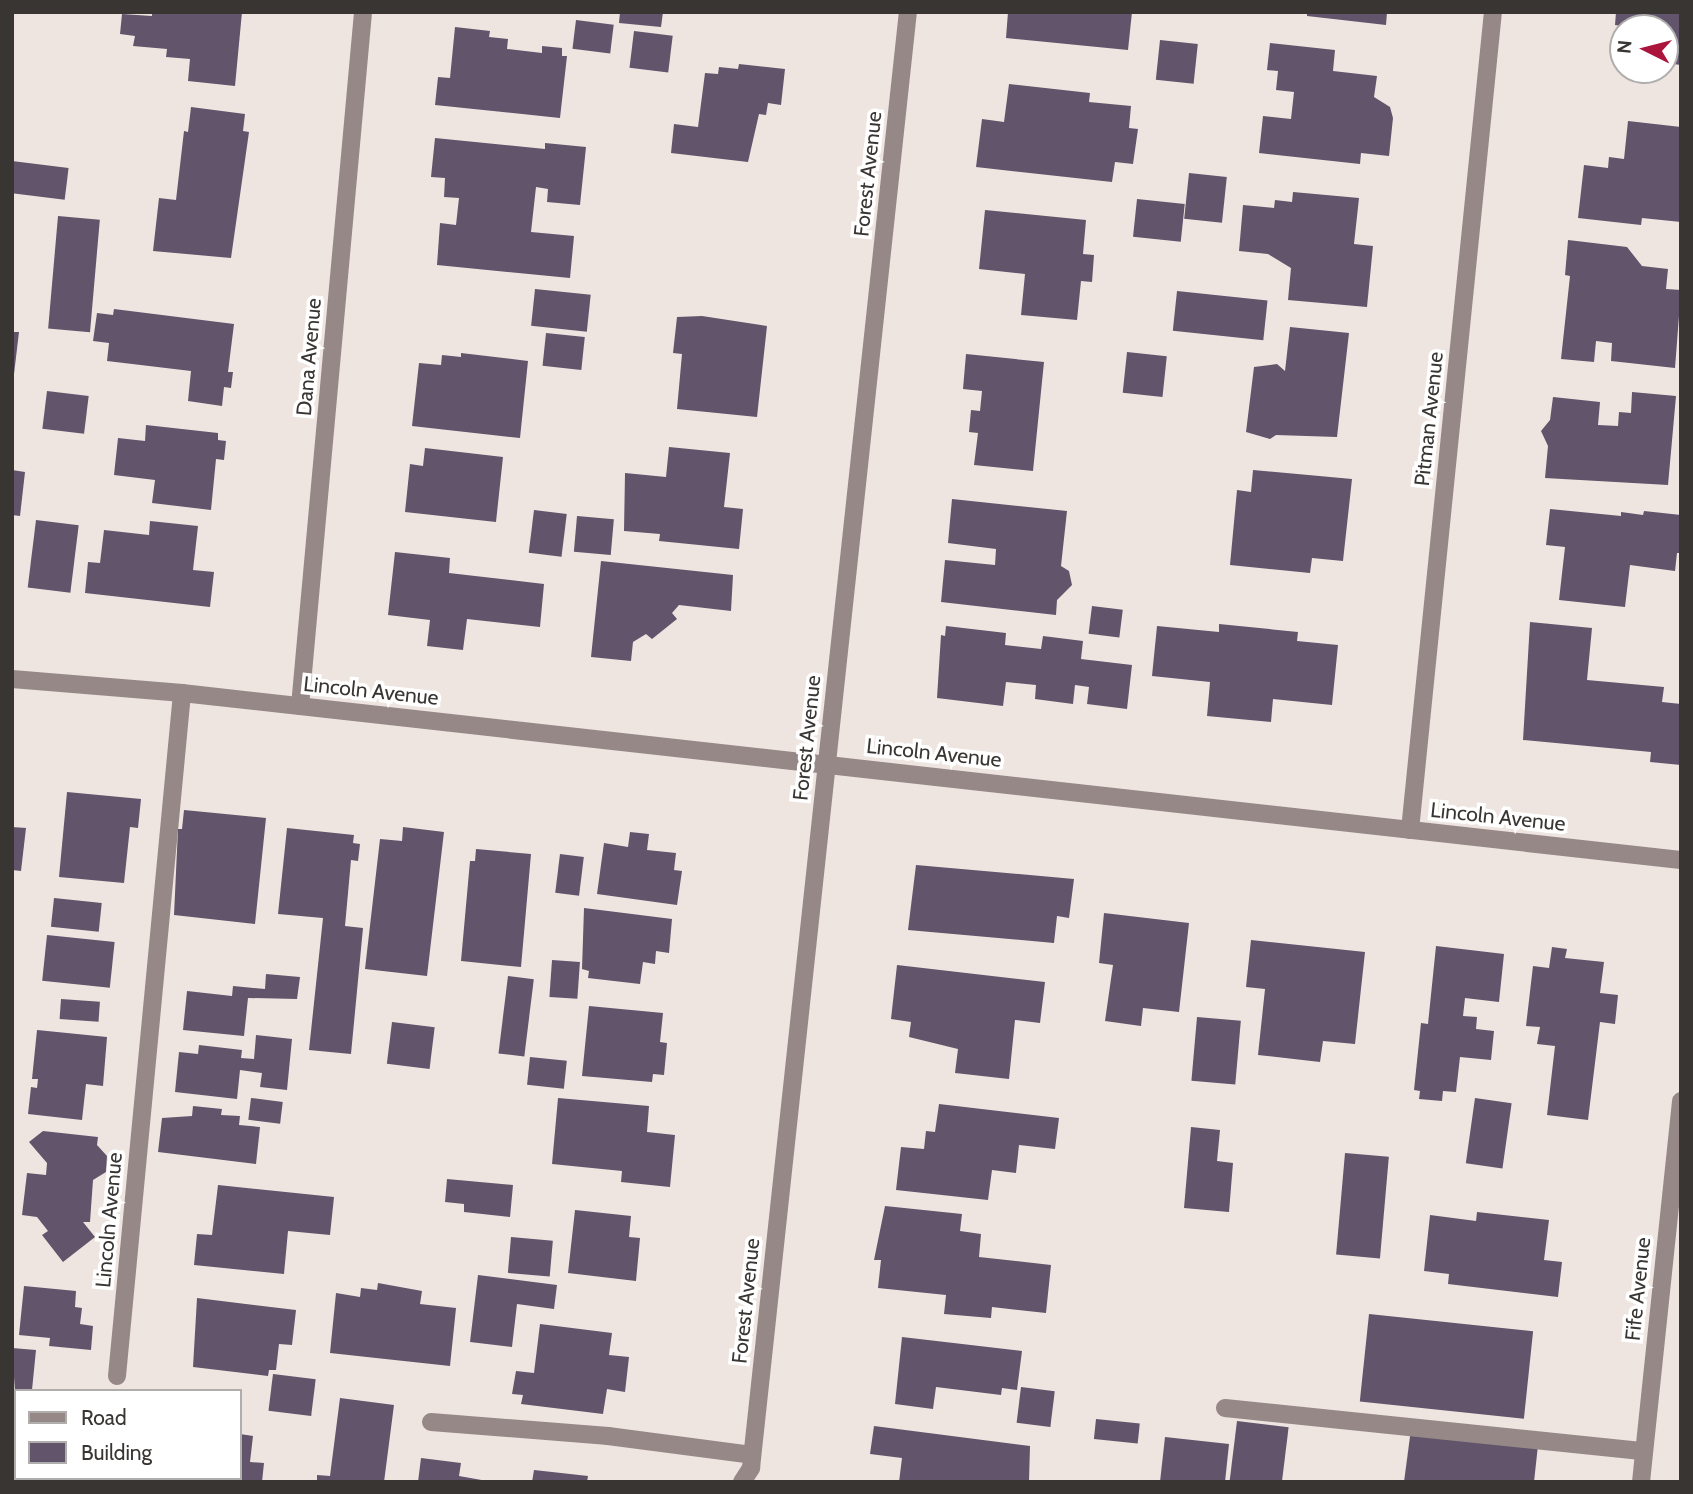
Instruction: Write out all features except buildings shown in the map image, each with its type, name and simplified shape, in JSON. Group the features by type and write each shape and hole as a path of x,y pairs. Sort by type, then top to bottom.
{"street":[{"name":"Dana Avenue","path":"300,706 363,12"},
{"name":"Forest Avenue","path":"751,1472 908,12"},
{"name":"Pitman Avenue","path":"1410,830 1493,12"},
{"name":"Lincoln Avenue","path":"12,679 182,693 1681,860"},
{"name":"Lincoln Avenue","path":"117,1376 182,693"},
{"name":"Fife Avenue","path":"1641,1482 1681,1101"},
{"path":"1226,1408 1644,1451"},
{"path":"431,1422 608,1436 751,1472"}]}
